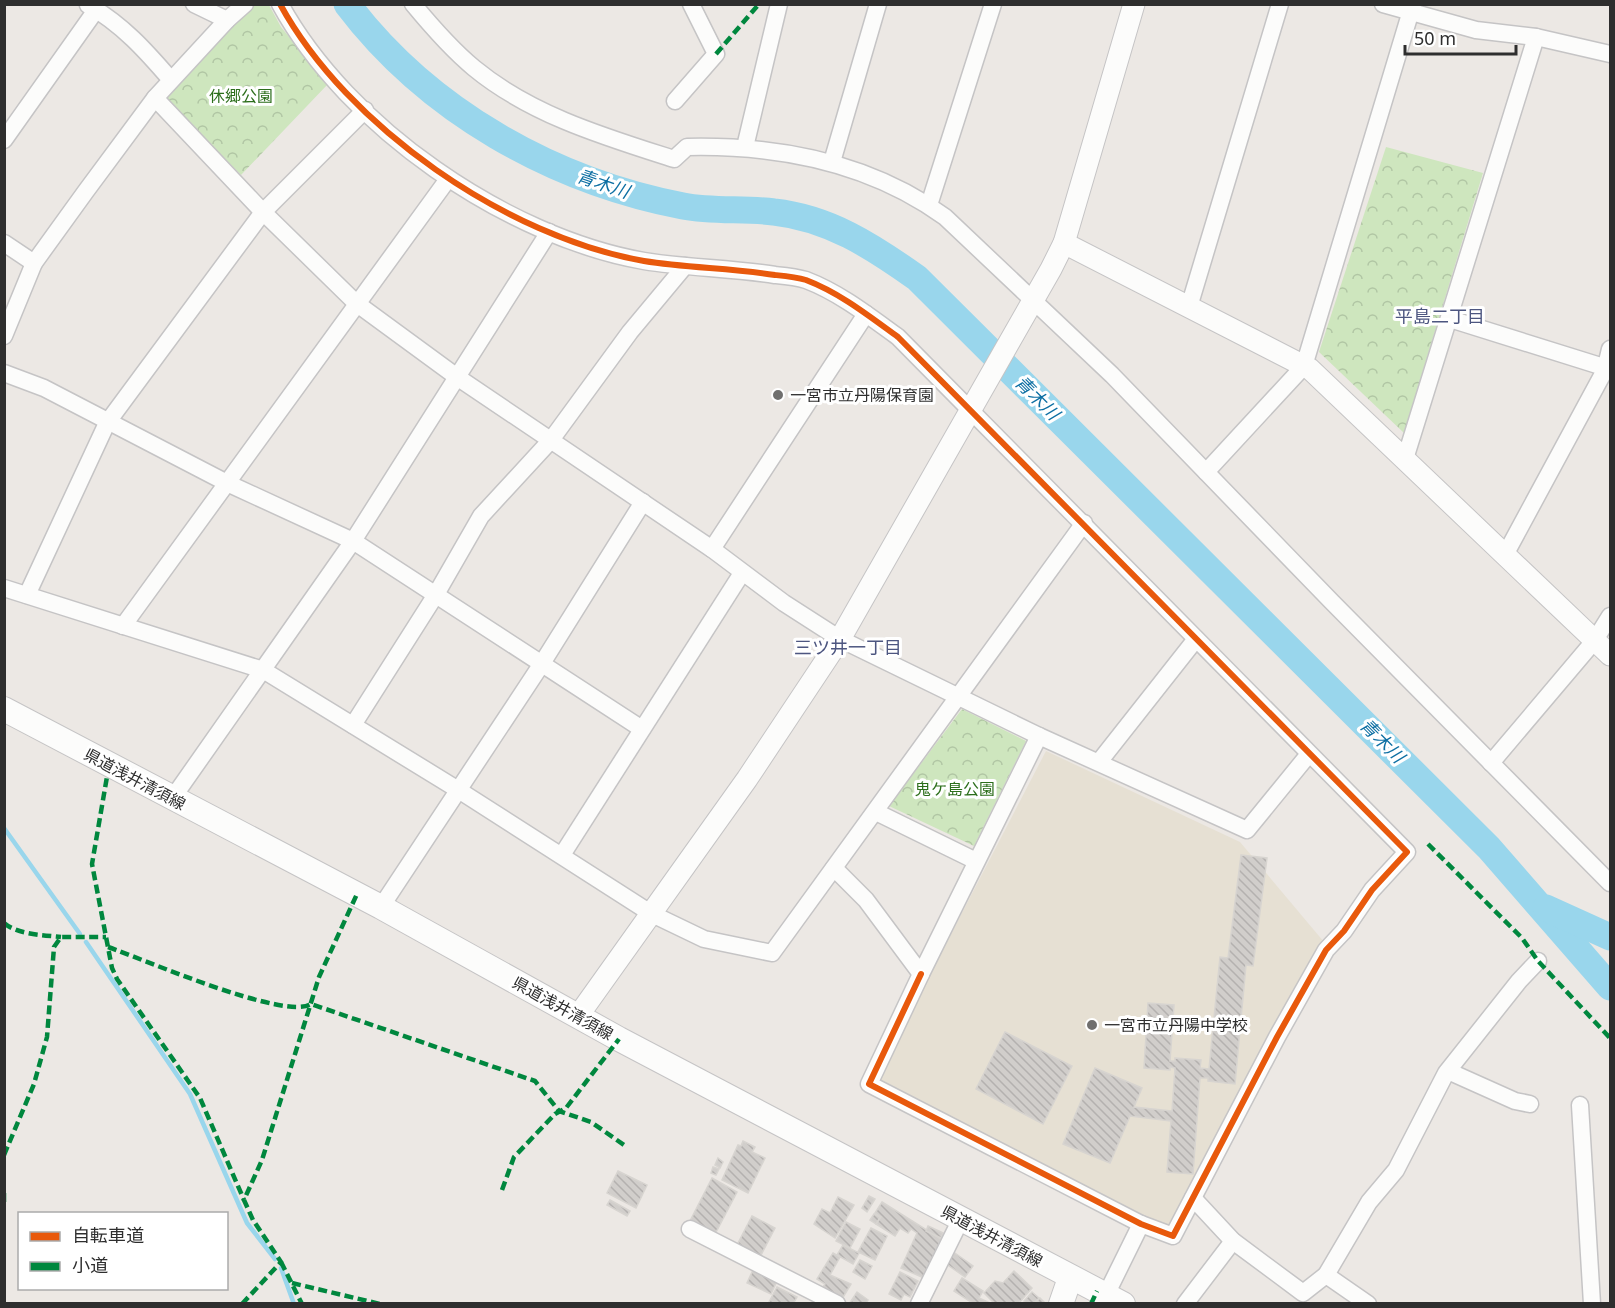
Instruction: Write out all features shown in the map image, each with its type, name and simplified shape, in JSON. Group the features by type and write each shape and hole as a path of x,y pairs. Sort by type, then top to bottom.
{"main road":[{"name":"県道浅井清須線","path":"4,709 381,907 578,1016 1070,1278 1115,1299"},
{"path":"1061,1304 1070,1278"}],"street":[{"path":"194,4 226,20"},
{"path":"4,336 34,263 155,98 226,20 245,4"},
{"path":"280,4 290,22 332,76 365,110 406,149 448,179 489,203 549,232 597,251 645,261 804,279 837,294 898,337 975,401 1084,524 1407,852 1372,890 1344,931 1326,950 1277,1037 1173,1236 1142,1224 869,1084 1039,736"},
{"path":"413,4 441,38 474,69 510,93 547,113 674,159 687,147 745,147 765,148 832,162 862,171 929,205 987,256 1029,307 1112,375 1611,883"},
{"path":"675,100 716,54 691,4"},
{"path":"745,147 779,4"},
{"path":"832,162 878,4"},
{"path":"929,205 993,4"},
{"path":"578,1016 652,914 840,639 1029,307 1064,243 1134,4"},
{"path":"1189,308 1280,4"},
{"path":"1383,4 1412,9 1476,30 1536,37 1611,54"},
{"path":"4,140 10,119 92,7 110,18 145,49 171,80"},
{"path":"1206,472 1304,366 1412,9"},
{"path":"1405,459 1536,37"},
{"path":"155,98 264,212 356,303 457,377 712,549 742,573 840,639 1039,736 1247,830 1309,753"},
{"path":"27,595 107,423 264,212 365,110"},
{"path":"123,626 448,179"},
{"path":"172,799 353,541 549,232"},
{"path":"4,243 34,263"},
{"path":"1064,243 1304,366 1611,655"},
{"path":"353,724 435,596 481,516 551,440 630,332 685,266"},
{"path":"712,549 866,314"},
{"path":"1450,319 1608,368"},
{"path":"1505,555 1608,368 1611,349"},
{"path":"4,373 45,388 107,423 227,483 353,541 642,729"},
{"path":"381,907 460,791 643,502"},
{"path":"4,588 263,670 460,791 652,914 704,939 772,953 1084,524"},
{"path":"562,855 742,573"},
{"path":"1491,763 1595,640 1611,616"},
{"path":"1099,762 1196,639"},
{"path":"876,812 976,861"},
{"path":"834,868 866,900 921,974"},
{"path":"1193,1198 1233,1241 1303,1293 1326,1275 1369,1202 1396,1170 1448,1071 1519,981 1538,961"},
{"path":"1448,1071 1515,1101 1530,1104"},
{"path":"1580,1105 1592,1304"},
{"path":"919,1304 961,1219"},
{"path":"1115,1299 1142,1224"},
{"path":"690,1229 837,1304"},
{"path":"1185,1304 1233,1241"},
{"path":"1326,1275 1368,1304"}],"shaded area":[{"name":"一宮市立丹陽中学校","path":"1046,751 1240,842 1324,942 1170,1230 870,1090"}],"green space":[{"name":"休郷公園","path":"255,5 269,5 281,27 328,84 241,175 163,96"},
{"path":"1386,147 1483,173 1404,433 1319,352"},
{"name":"鬼ケ島公園","path":"962,709 1026,741 974,846 889,806"}],"building":[{"path":"1241,855 1267,858 1253,966 1246,965 1235,1084 1200,1078 1193,1174 1167,1172 1171,1121 1130,1116 1110,1163 1063,1144 1095,1068 1142,1088 1134,1107 1172,1111 1175,1068 1170,1067 1170,1070 1144,1068 1148,1003 1174,1005 1170,1061 1175,1061 1175,1058 1201,1060 1200,1068 1209,1069 1220,957 1228,958"},
{"path":"1005,1032 1072,1066 1043,1124 976,1089"},
{"path":"743,1141 755,1147 752,1152 765,1158 748,1193 722,1180 738,1145 741,1146"},
{"path":"718,1158 723,1162 720,1168 715,1165"},
{"path":"713,1167 719,1169 716,1175 711,1173"},
{"path":"618,1171 647,1185 636,1208 607,1193"},
{"path":"712,1178 737,1192 714,1236 689,1223"},
{"path":"869,1196 875,1199 867,1212 862,1208"},
{"path":"838,1197 854,1205 835,1238 814,1224 822,1209 830,1213"},
{"path":"610,1200 630,1211 627,1216 607,1205"},
{"path":"882,1202 941,1239 924,1278 901,1268 917,1233 911,1229 908,1233 900,1228 895,1236 876,1224 881,1217 875,1213"},
{"path":"874,1214 880,1217 876,1224 870,1220"},
{"path":"752,1216 775,1228 759,1259 736,1247"},
{"path":"846,1222 860,1229 850,1248 836,1241"},
{"path":"928,1226 943,1233 941,1238 926,1231"},
{"path":"871,1228 887,1236 875,1260 858,1252"},
{"path":"843,1245 859,1253 853,1264 837,1255"},
{"path":"952,1251 973,1266 965,1277 945,1263"},
{"path":"833,1253 840,1257 830,1275 851,1284 842,1299 822,1289 825,1284 817,1279"},
{"path":"860,1260 872,1266 865,1279 853,1272"},
{"path":"753,1270 777,1281 771,1294 747,1283"},
{"path":"1014,1271 1032,1288 1018,1304 995,1304 984,1293 995,1281 1003,1283"},
{"path":"900,1272 918,1281 910,1297 904,1294 901,1300 889,1294"},
{"path":"962,1278 983,1291 979,1298 992,1304 974,1304 954,1291"},
{"path":"777,1287 797,1297 793,1304 768,1304"},
{"path":"857,1292 868,1300 866,1304 849,1304"},
{"path":"1032,1292 1039,1298 1033,1304 1026,1304 1024,1301"},
{"path":"1040,1298 1046,1304 1034,1304"}],"waterway":[{"name":"青木川","path":"347,4 379,42 415,77 455,108 497,136 541,159 587,179 635,195 683,206 774,212 813,220 849,235 917,278 1489,848 1610,987"},
{"path":"4,828 80,934"},
{"path":"1546,908 1610,937"},
{"path":"86,942 190,1094 247,1223 275,1259"},
{"path":"281,1268 294,1304"}],"marked path":[{"path":"716,54 759,4"},
{"path":"109,765 92,864 112,968 117,979 200,1098 244,1200"},
{"path":"1428,844 1522,938 1538,961 1610,1038"},
{"path":"242,1304 281,1262 253,1220 244,1200 262,1160 319,977 357,894"},
{"path":"4,923 24,932 61,937"},
{"path":"4,1155 34,1084 47,1037 54,947 61,937 106,937"},
{"path":"108,947 245,997 296,1007 311,1004 535,1081 559,1111 591,1122 624,1145"},
{"path":"502,1190 514,1157 555,1114 566,1108 619,1039"},
{"path":"4,1193 4,1202"},
{"path":"281,1262 302,1304"},
{"path":"292,1283 380,1304"},
{"path":"1091,1304 1097,1291"}],"cycle path":[{"path":"280,4 309,49 346,93 388,133 436,170 486,202 539,228 592,248 644,261 806,280 842,298 898,337 1407,852 1372,890 1344,931 1326,950 1277,1037 1173,1236 1141,1224 869,1084 921,974"}],"place":[{"name":"一宮市立丹陽保育園","path":"778,395"},
{"name":"一宮市立丹陽中学校","path":"1092,1025"}],"district":[{"name":"平島二丁目","path":"1440,317"},
{"name":"三ツ井一丁目","path":"848,648"}]}
